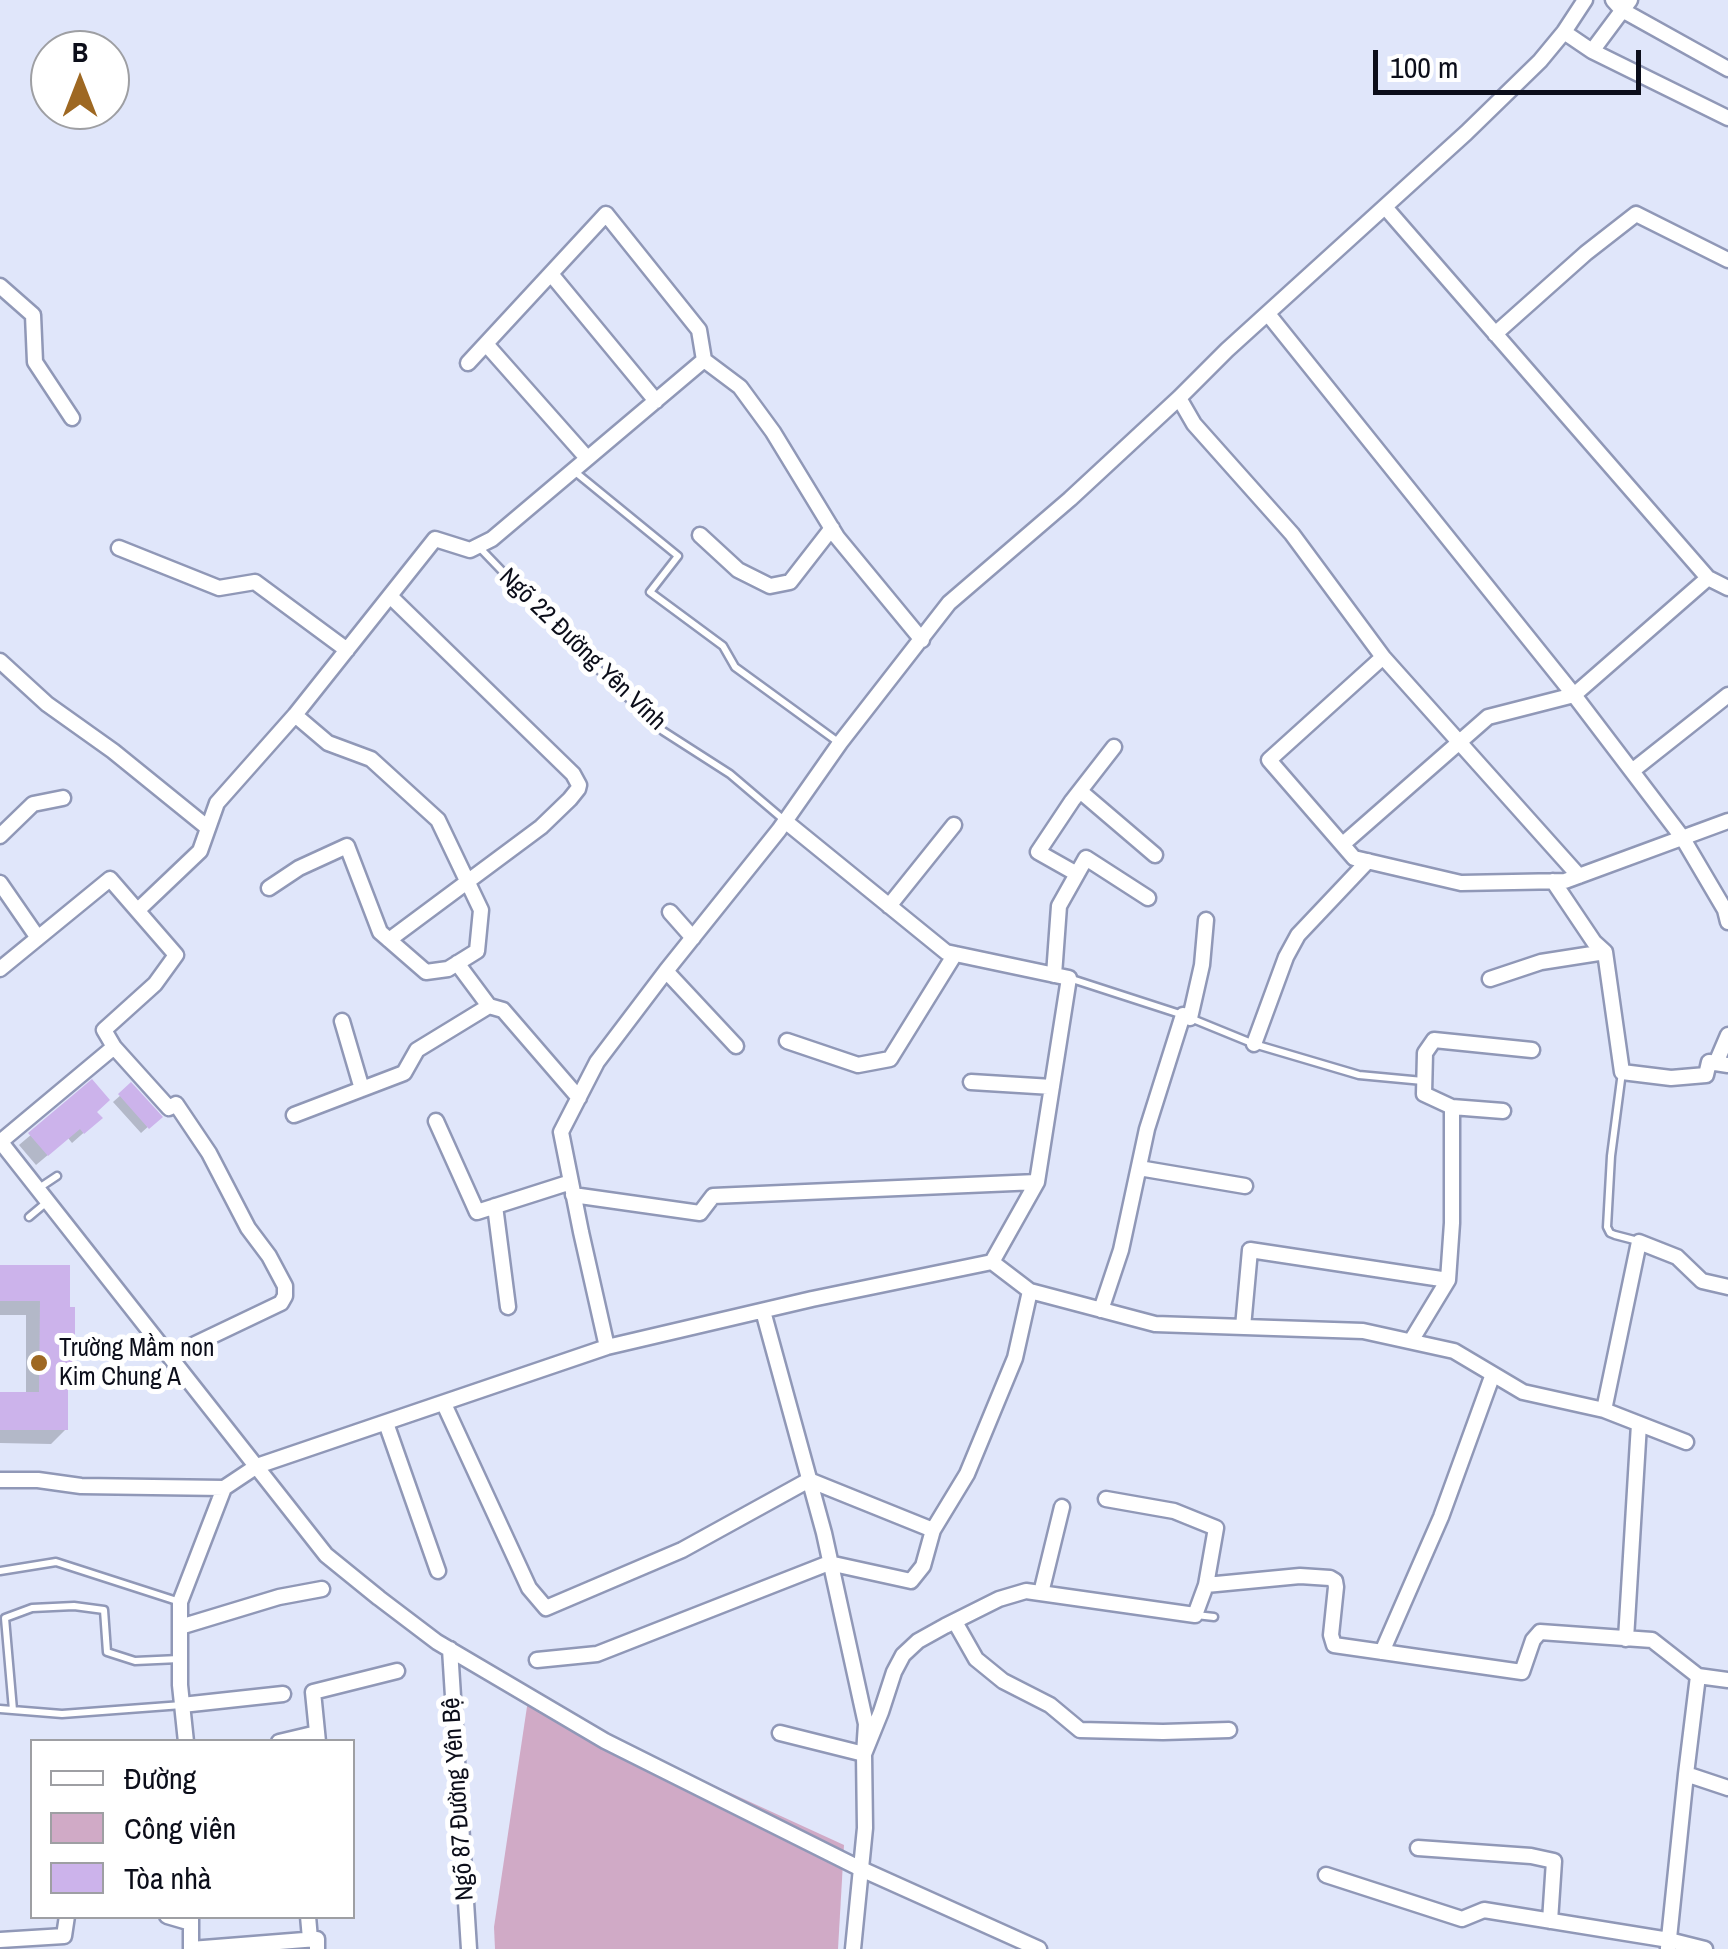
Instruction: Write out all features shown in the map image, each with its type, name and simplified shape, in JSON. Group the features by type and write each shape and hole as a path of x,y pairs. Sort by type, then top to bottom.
{"street":[{"path":"607,1347 561,1132 597,1062 786,821 840,743 949,603 1070,498 1466,133 1540,60 1586,0"},
{"path":"1592,51 1622,3 1728,70"},
{"path":"1564,32 1592,51 1728,118"},
{"path":"1384,207 1708,578 1728,588"},
{"path":"468,363 606,214 699,330 704,360 740,387 832,528 922,640"},
{"path":"1495,334 1636,214 1728,260"},
{"path":"551,274 656,401"},
{"path":"0,286 32,315 35,362 72,418"},
{"path":"1268,314 1574,695 1682,837 1725,910 1728,922"},
{"path":"486,344 588,458"},
{"path":"138,910 200,851 218,802 295,714 435,539 470,550 492,538 704,360"},
{"path":"1179,398 1194,424 1292,534 1384,657 1579,876"},
{"path":"700,535 738,570 770,586 790,582 832,528"},
{"path":"118,548 219,588 255,582 346,650"},
{"path":"1342,844 1488,717 1574,695 1708,578"},
{"path":"388,940 541,827 578,789 574,774 390,596"},
{"path":"1384,657 1269,760 1354,858 1461,883 1565,881 1728,821"},
{"path":"0,662 47,704 113,751 208,828"},
{"path":"1632,772 1728,695"},
{"path":"268,888 346,846 380,932 426,972 448,969 477,952 481,910 438,820 370,759 328,743 295,714"},
{"path":"1077,874 1038,852 1114,748"},
{"path":"1080,791 1154,854"},
{"path":"0,836 33,804 63,798"},
{"path":"786,821 946,952 1061,977"},
{"path":"889,906 954,825"},
{"path":"0,1480 81,1486 224,1488 257,1466 607,1347 992,1262 1037,1182 1052,1087 1061,977 1058,906 1086,858 1148,898"},
{"path":"1254,1044 1286,956 1298,936 1368,861"},
{"path":"0,969 110,879 176,955 155,984 104,1030 114,1047 169,1108 176,1104 268,1256 285,1286 285,1296 280,1303 170,1356"},
{"path":"1553,881 1605,952 1622,1072 1670,1078 1706,1074 1709,1062 1722,1064 1728,1035"},
{"path":"0,883 38,938"},
{"path":"670,912 693,938"},
{"path":"1102,1310 1122,1250 1147,1129 1202,966 1206,920"},
{"path":"1490,979 1541,962 1605,952"},
{"path":"787,1041 858,1065 890,1059 955,954"},
{"path":"458,963 489,1006 503,1010 579,1098"},
{"path":"666,971 736,1046"},
{"path":"294,1114 404,1073 417,1050 489,1006"},
{"path":"342,1021 362,1089"},
{"path":"1504,1111 1452,1107 1424,1094 1425,1053 1434,1040 1532,1050"},
{"path":"114,1047 0,1141 326,1555 450,1650 605,1741 859,1868 1039,1949"},
{"path":"971,1082 1052,1087"},
{"path":"1411,1341 1448,1280 1452,1107"},
{"path":"436,1120 477,1212 572,1188 700,1213 713,1196 1037,1182"},
{"path":"1139,1168 1245,1186"},
{"path":"495,1206 508,1307"},
{"path":"1604,1410 1639,1242 1677,1257 1702,1281 1728,1287"},
{"path":"1243,1327 1250,1250 1448,1280"},
{"path":"992,1262 1030,1292 1155,1324 1364,1331 1454,1351 1523,1392 1604,1410 1686,1442"},
{"path":"537,1660 597,1654 829,1563 911,1580 923,1566 933,1530 968,1474 1015,1358 1030,1292"},
{"path":"764,1311 824,1533 866,1724 865,1828 853,1949"},
{"path":"1382,1652 1441,1517 1493,1374"},
{"path":"444,1404 529,1588 546,1608 682,1550 809,1480"},
{"path":"386,1424 438,1571"},
{"path":"1626,1639 1639,1424"},
{"path":"809,1480 933,1530"},
{"path":"186,1739 180,1602 224,1488"},
{"path":"864,1754 904,1655 918,1642 999,1599 1026,1591 1195,1615 1206,1585 1216,1528 1174,1511 1106,1499"},
{"path":"1041,1593 1062,1507"},
{"path":"1206,1585 1300,1576 1330,1578 1336,1586 1334,1645 1522,1672 1533,1640 1540,1632 1652,1640 1698,1676 1728,1680"},
{"path":"180,1626 322,1589"},
{"path":"955,1622 976,1659 1002,1680 1050,1705 1080,1730 1229,1730"},
{"name":"Ngõ 87 Đường Yên Bệ","path":"450,1650 469,1949"},
{"path":"317,1737 313,1692 397,1671"},
{"path":"1668,1945 1698,1676"},
{"path":"182,1704 283,1694"},
{"path":"780,1733 864,1754"},
{"path":"1686,1774 1728,1788"},
{"path":"1418,1848 1554,1861 1550,1921"},
{"path":"1326,1876 1462,1919 1484,1910 1705,1949"},
{"path":"0,1940 64,1936 66,1919"},
{"path":"191,1920 191,1949 313,1944 309,1919"}],"lane":[{"path":"574,470 678,556 650,592 723,646 735,667 840,743"},
{"name":"Ngõ 22 Đường Yên Vĩnh","path":"478,546 663,731 730,774 786,821"},
{"path":"1061,977 1187,1016 1254,1044 1359,1075 1424,1081"},
{"path":"1622,1072 1607,1227 1610,1233 1639,1242"},
{"path":"30,1217 57,1176"},
{"path":"0,1572 56,1562 180,1602"},
{"path":"13,1710 5,1618 32,1608 74,1606 104,1610 108,1652 135,1661 180,1658"},
{"path":"1195,1615 1214,1617"},
{"path":"0,1710 62,1714 182,1704"}],"green space":[{"path":"528,1700 844,1845 838,1949 495,1949 494,1927"}],"building":[{"path":"92,1079 110,1100 97,1112 103,1118 84,1134 80,1129 48,1156 28,1133"},
{"path":"131,1082 163,1117 149,1129 118,1094"},
{"path":"0,1265 70,1265 70,1307 75,1307 75,1386 68,1386 68,1430 0,1430 0,1392 39,1392 40,1301 0,1301"}],"place":[{"name":"Trường Mầm non Kim Chung A","path":"39,1363"}]}
